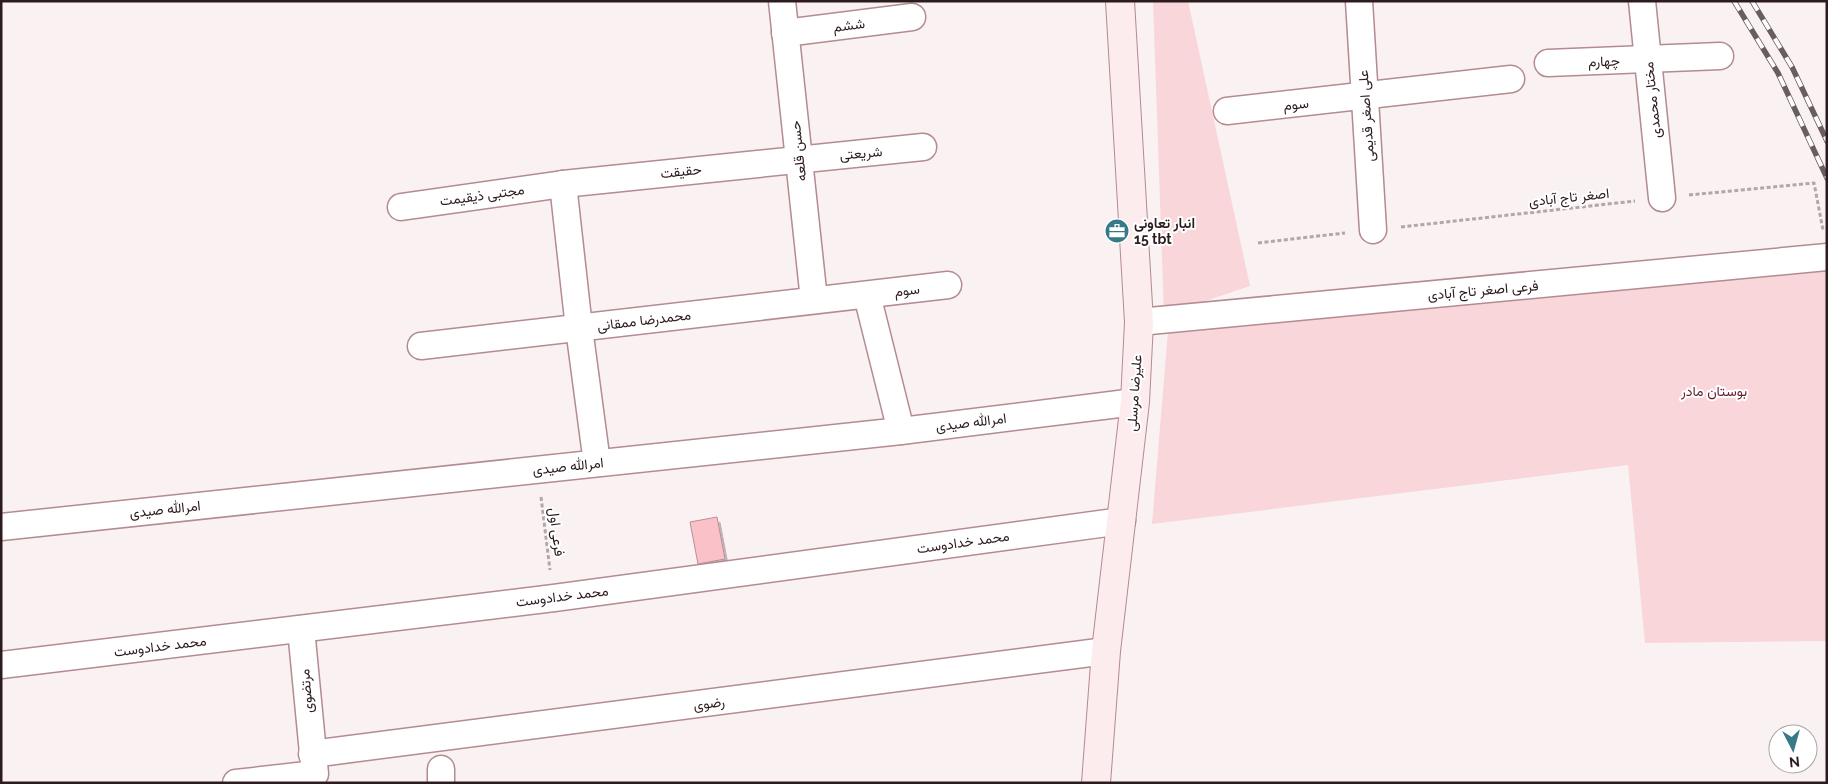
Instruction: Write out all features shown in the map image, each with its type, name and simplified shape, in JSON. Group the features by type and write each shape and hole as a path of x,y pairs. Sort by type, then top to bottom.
{"street":[{"name":"حسن قلعه","path":"782,1 814,300"},
{"name":"علیرضا مرسلی","path":"1096,783 1106,651 1135,402 1139,322 1120,1"},
{"name":"علی اصغر قدیمی","path":"1358,1 1373,230"},
{"name":"مختار محمدی","path":"1642,1 1662,198"},
{"name":"ششم","path":"785,33 912,17"},
{"name":"چهارم","path":"1548,63 1720,56"},
{"path":"1364,97 1511,79"},
{"name":"سوم","path":"1227,111 1364,97"},
{"name":"شریعتی","path":"799,159 922,147"},
{"name":"حقیقت","path":"563,184 799,159"},
{"path":"563,184 579,328 597,463"},
{"name":"مجتبی ذیقیمت","path":"401,207 563,184"},
{"name":"فرعی اصغر تاج آبادی","path":"1139,322 1827,257"},
{"name":"سوم","path":"867,295 948,285"},
{"path":"867,295 901,431"},
{"name":"محمدرضا ممقانی","path":"421,346 867,295"},
{"name":"امرالله صیدی","path":"1,527 901,431 1135,402"},
{"name":"محمد خدادوست","path":"1,665 554,598 1122,521"},
{"name":"مرتضوی","path":"236,783 315,774 301,629"},
{"name":"رضوی","path":"312,754 1106,651"}],"path":[{"name":"اصغر تاج آبادی","path":"1258,243 1814,183 1823,231"},
{"name":"فرعی اول","path":"538,469 554,598"}],"green space":[{"path":"1153,1 1188,1 1250,286 1164,315"},
{"name":"بوستان مادر","path":"1827,267 1827,641 1645,643 1628,465 1152,524 1168,331"}],"building":[{"path":"717,517 725,559 698,564 690,522"}],"railway":[{"path":"1734,1 1778,73 1827,178"},
{"path":"1752,1 1792,67 1827,141"}],"place":[{"name":"انبار تعاونی 15 tbt","path":"1117,231"}]}
